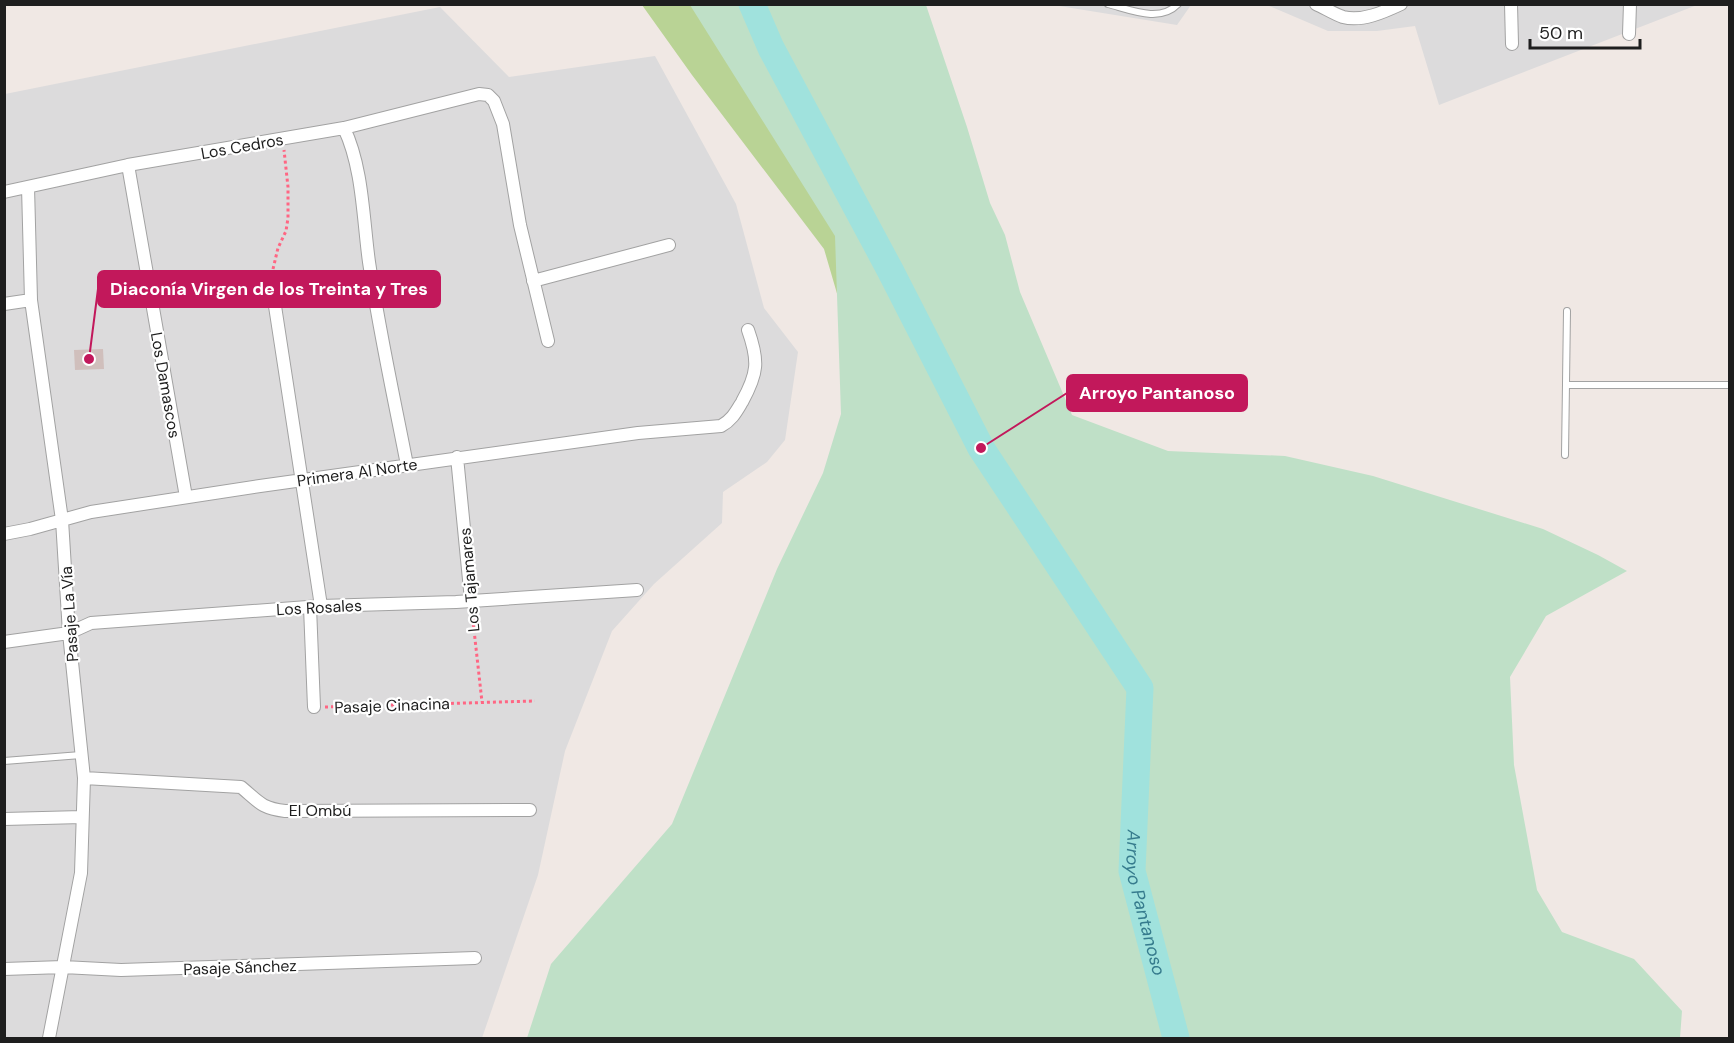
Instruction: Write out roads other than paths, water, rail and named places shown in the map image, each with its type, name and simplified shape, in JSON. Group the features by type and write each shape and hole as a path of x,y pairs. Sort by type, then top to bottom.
{"street":[{"path":"1316,4 1345,17 1362,17 1380,13 1401,4"},
{"path":"1511,4 1512,44"},
{"path":"1629,34 1630,4"},
{"name":"Los Cedros","path":"4,192 128,165 344,128 479,94 488,95 494,100 503,124 520,225 533,281"},
{"path":"344,128 356,169 369,265 407,465"},
{"name":"Los Damascos","path":"128,165 186,497"},
{"name":"Pasaje La Vía","path":"28,187 31,300 62,520 69,633 84,778 81,873 49,1038"},
{"path":"548,341 533,281 669,245"},
{"name":"Pasaje Cinacina","path":"271,280 303,480 315,606 314,707"},
{"path":"4,304 31,300"},
{"name":"Primera Al Norte","path":"4,534 90,513 186,497 638,433 713,428 728,422 735,415 753,382 754,349 748,330"},
{"name":"Los Tajamares","path":"457,457 471,600"},
{"name":"Los Rosales","path":"4,642 69,633 91,623 315,606 637,590"},
{"name":"El Ombú","path":"84,778 241,786 258,802 270,809 285,811 530,810"},
{"path":"4,819 82,817"},
{"name":"Pasaje Sánchez","path":"4,969 121,970 475,958"}],"lane":[{"path":"1108,4 1153,15 1170,13 1178,4"},
{"path":"1565,455 1566,311"},
{"path":"1566,385 1730,385"},
{"path":"4,761 82,755"}],"waterway":[{"name":"Arroyo Pantanoso","path":"752,4 771,48 890,270 981,448 1140,688 1132,871 1176,1038"}],"place":[{"name":"Diaconía Virgen de los Treinta y Tres","path":"89,359"},
{"name":"Arroyo Pantanoso","path":"981,448"}]}
